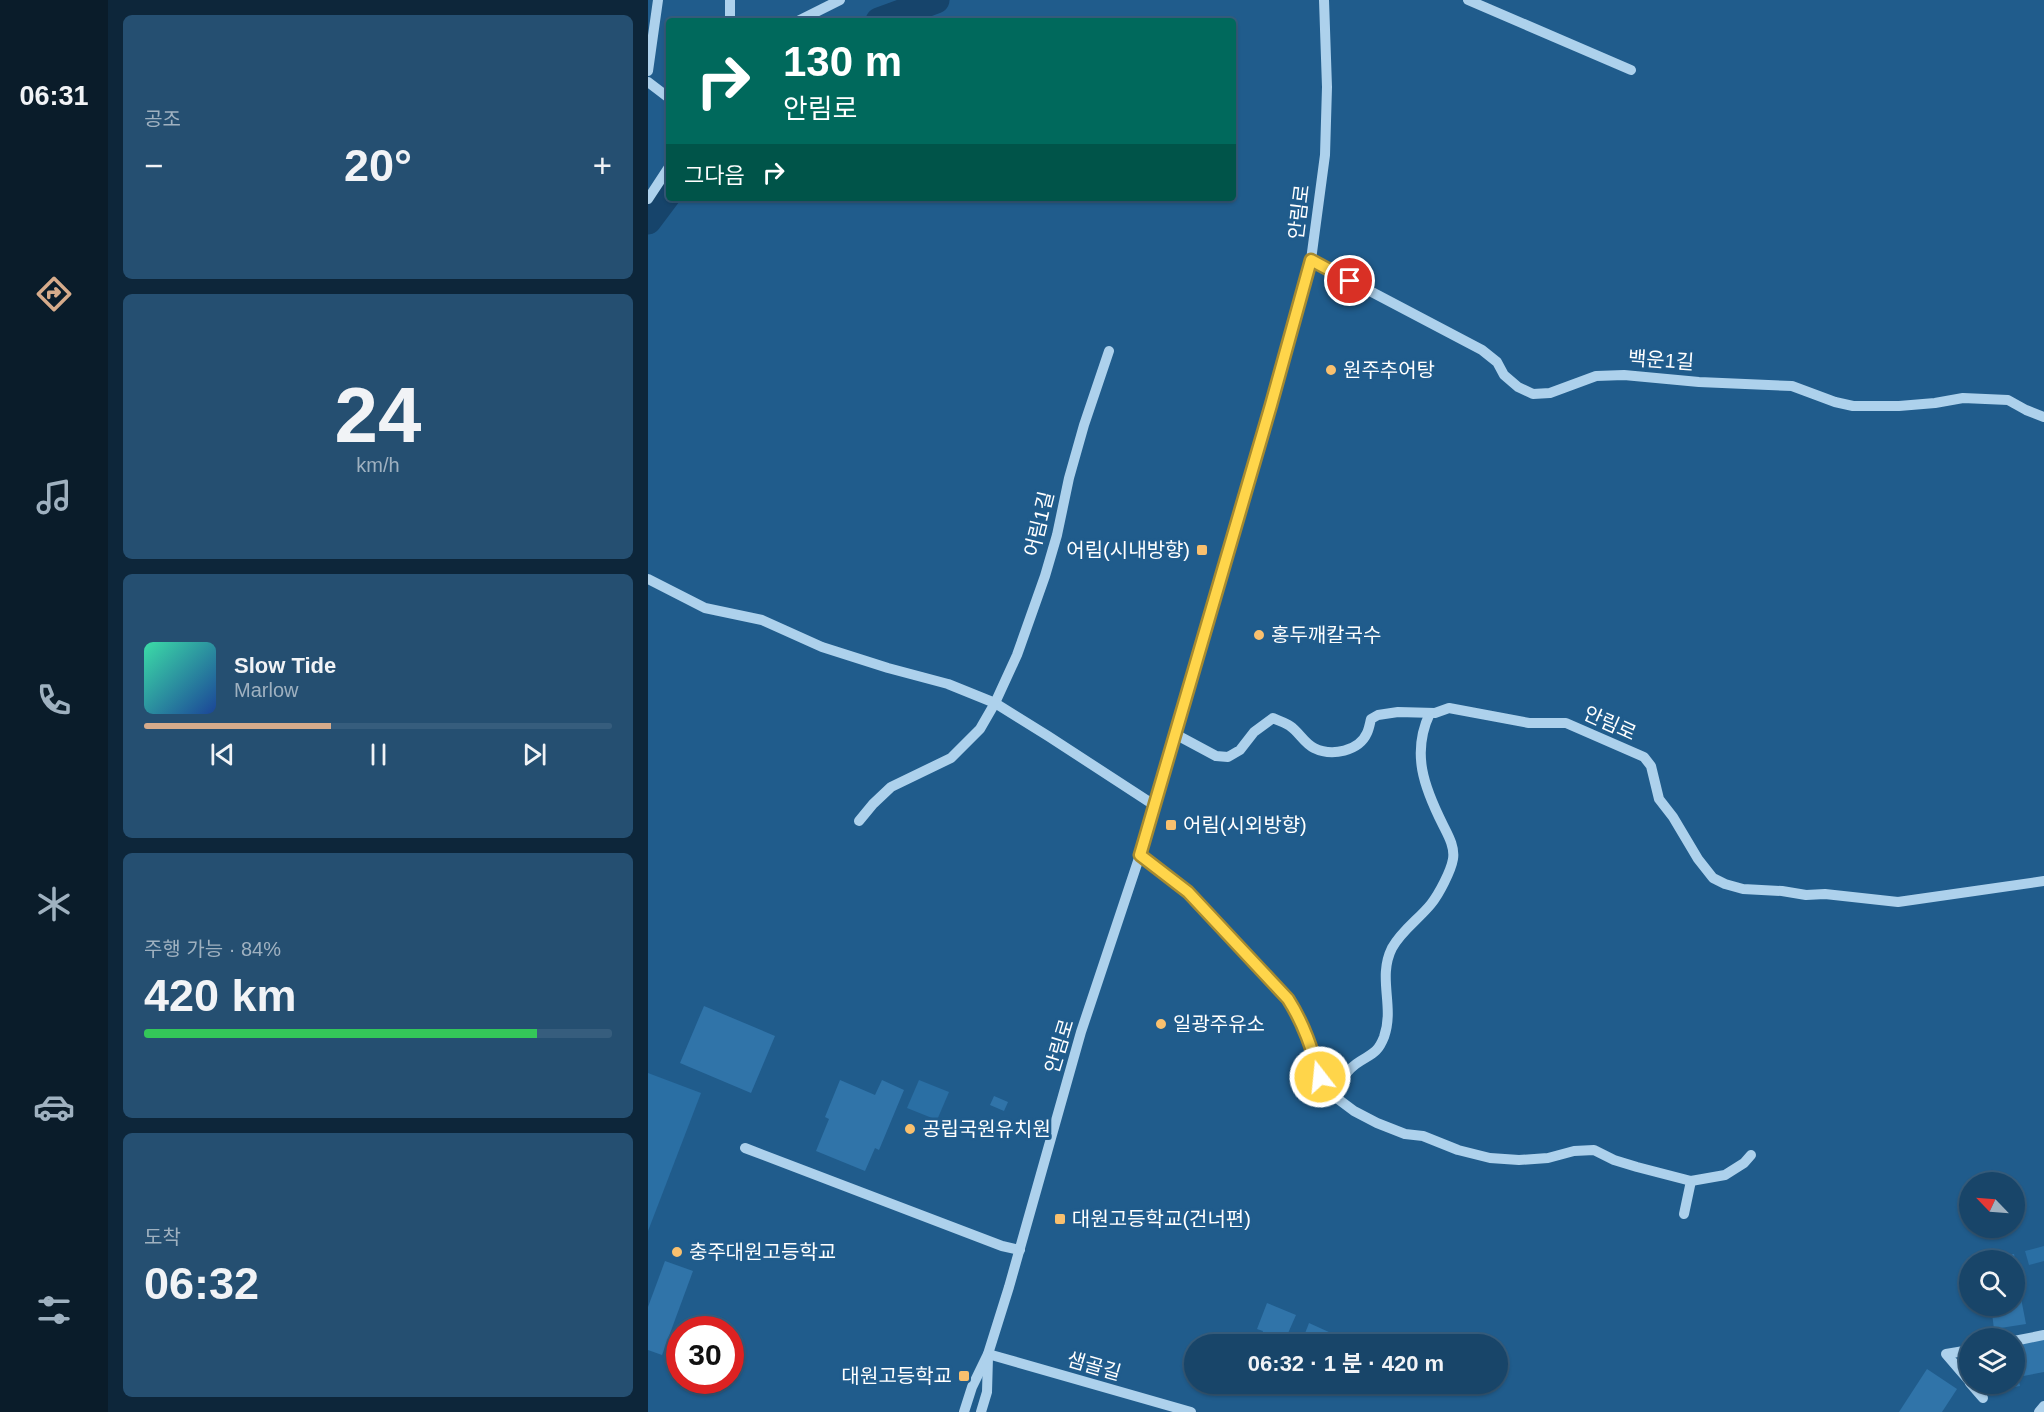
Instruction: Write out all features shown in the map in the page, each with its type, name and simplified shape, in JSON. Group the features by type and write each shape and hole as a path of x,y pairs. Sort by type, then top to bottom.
{"street":[{"path":"648,71 658,0"},
{"path":"730,0 730,18"},
{"path":"804,18 840,0"},
{"name":"안림로","path":"964,1412 972,1387 988,1354 1020,1250 1081,1032 1140,855 1311,260 1324,155 1327,87 1324,0"},
{"path":"1468,0 1631,69"},
{"path":"648,82 666,96"},
{"path":"648,199 666,172"},
{"name":"백운1길","path":"1311,260 1482,350 1497,362 1504,375 1518,387 1533,394 1550,393 1596,376 1623,375 1699,382 1792,386 1835,402 1853,406 1908,405 1963,398 2008,400 2044,417"},
{"name":"어림1길","path":"859,821 891,787 951,758 980,729 995,704 1017,655 1045,576 1057,535 1069,478 1109,351"},
{"path":"648,579 705,608 762,620 822,647 948,684 995,704 1154,805"},
{"name":"안림로","path":"1175,734 1216,756 1228,758 1240,750 1254,732 1273,718 1291,726 1303,740 1315,749 1332,753 1345,751 1358,744 1367,734 1371,719 1378,715 1398,712 1430,712 1449,708 1529,723 1566,723 1644,757 1651,766 1659,799 1713,878 1725,884 1743,889 1806,895 1825,894 1898,902 2044,881"},
{"path":"1333,1092 1355,1065 1368,1059 1378,1048 1388,1018 1384,977 1386,962 1402,933 1432,904 1449,872 1454,857 1451,842 1427,792 1423,775 1420,739 1430,712"},
{"path":"1140,855 1188,892 1288,999 1300,1018 1310,1041 1320,1077 1354,1111 1377,1123 1405,1134 1423,1136 1458,1150 1490,1158 1520,1160 1548,1158 1574,1151 1594,1150 1622,1162 1691,1181 1725,1175 1744,1163 1751,1155"},
{"path":"745,1148 1002,1246 1020,1250"},
{"path":"1684,1214 1691,1181"},
{"path":"2025,1339 2044,1335"},
{"path":"1959,1352 1946,1354 1959,1370"},
{"name":"안림로","path":"981,1412 987,1392 988,1354"},
{"name":"샘골길","path":"988,1354 1191,1412"},
{"path":"1980,1394 1983,1398"},
{"path":"2039,1412 2044,1406"}],"shaded area":[{"path":"648,1073 701,1093 648,1231"},
{"path":"919,1080 949,1092 937,1120 907,1108"},
{"path":"2044,1246 2044,1261 2029,1265 2025,1251"}],"building":[{"path":"704,1006 775,1036 751,1093 680,1063"},
{"path":"840,1080 875,1095 882,1080 904,1090 879,1150 875,1148 865,1171 816,1151 829,1119 825,1117"},
{"path":"994,1096 1008,1102 1004,1111 990,1105"},
{"path":"665,1261 693,1271 676,1316 666,1316 666,1344 662,1355 648,1350 648,1307"},
{"path":"1267,1303 1296,1315 1288,1334 1262,1334 1263,1331 1257,1329"},
{"path":"1992,1316 2024,1316 2026,1324 1994,1328"},
{"path":"1309,1323 1331,1333 1331,1334 1305,1334"},
{"path":"2044,1339 2044,1372 2025,1376 2025,1343"},
{"path":"1927,1369 1957,1389 1942,1412 1899,1412"}],"waterway":[{"path":"887,18 936,0"},
{"path":"648,221 666,197"}],"place":[{"name":"원주추어탕","path":"1331,370"},
{"name":"어림(시내방향)","path":"1202,550"},
{"name":"홍두깨칼국수","path":"1259,635"},
{"name":"어림(시외방향)","path":"1171,825"},
{"name":"일광주유소","path":"1161,1024"},
{"name":"공립국원유치원","path":"910,1129"},
{"name":"대원고등학교(건너편)","path":"1060,1219"},
{"name":"충주대원고등학교","path":"677,1252"},
{"name":"대원고등학교","path":"964,1376"}],"route":[{"path":"1320,1077 1310,1041 1300,1018 1288,999 1188,892 1140,855 1311,260 1350,281"}]}
